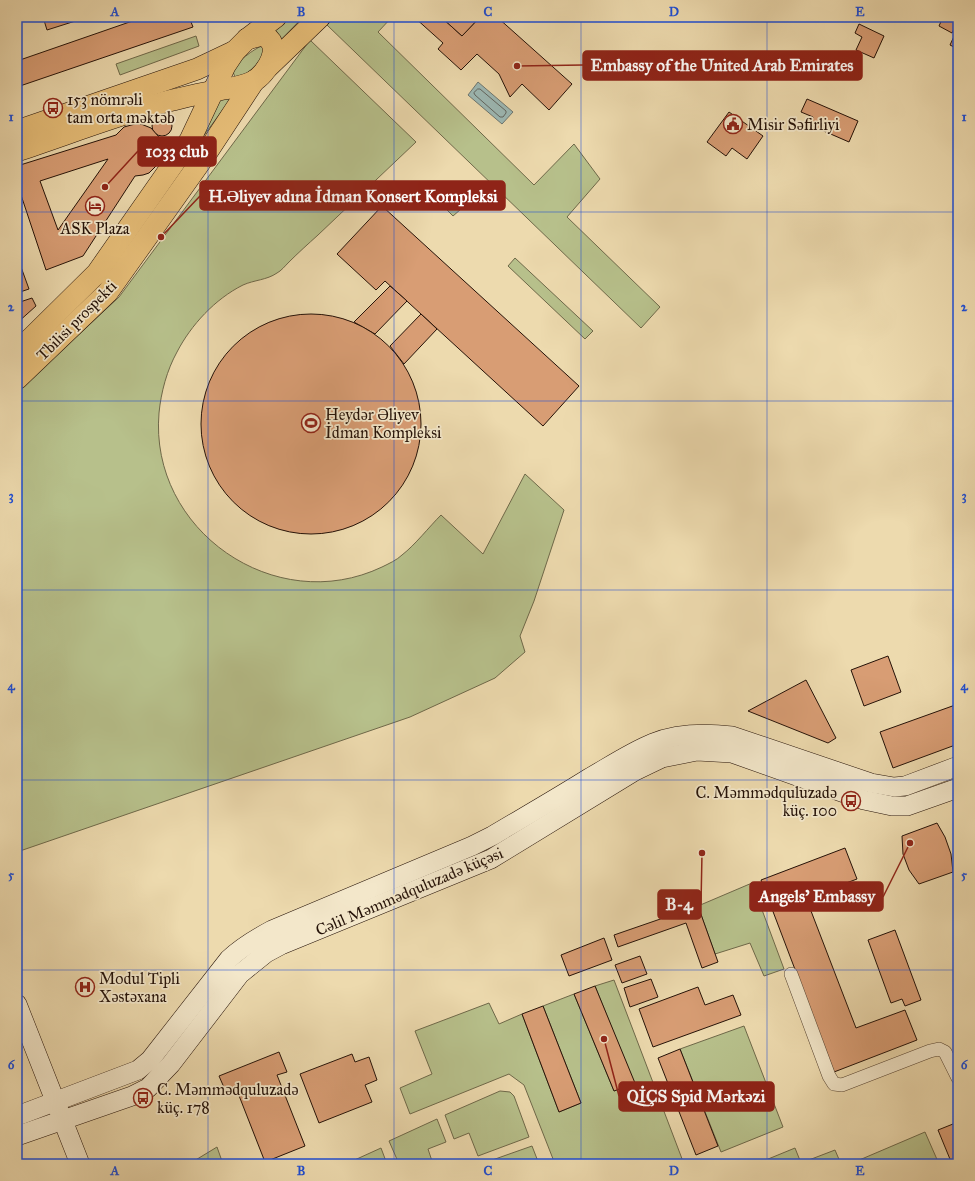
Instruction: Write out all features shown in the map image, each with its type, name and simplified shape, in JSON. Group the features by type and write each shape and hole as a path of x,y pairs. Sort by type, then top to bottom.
{"main road":[{"name":"Tbilisi prospekti","path":"17,352 97,273 190,140 214,91 236,52 276,17"},
{"name":"Tbilisi prospekti","path":"17,379 108,292 204,157 253,79 320,17"},
{"path":"17,131 197,69 236,52 262,35 271,40 274,46 274,52 253,79 233,86 226,81 225,76 236,52"},
{"path":"17,151 161,104 214,91 253,79"},
{"path":"161,104 174,106 188,118 191,127 190,140"},
{"name":"Cəlil Məmmədquluzadə küçəsi","path":"17,1136 132,1096 148,1088 172,1048 240,974 242,947 272,930 472,846 492,836 626,756 654,742 678,736 695,734 732,736 871,783 894,787 905,786 958,766"},
{"name":"Cəlil Məmmədquluzadə küçəsi","path":"242,960 266,953 282,945 491,859 635,771 662,758 697,751 732,753 864,800 892,806 907,806 958,788"},
{"path":"892,806 894,787"},
{"path":"17,1004 80,1164"},
{"name":"Cəlil Məmmədquluzadə küçəsi","path":"17,1116 138,1070 150,1060 172,1048"}],"street":[{"path":"791,974 829,1076 834,1084 842,1085 930,1051 939,1049 945,1052 958,1077"}],"green space":[{"path":"289,17 303,17 281,40 273,28"},
{"path":"335,17 392,17 378,32 534,185 574,144 600,179 567,217 660,307 641,328 327,25"},
{"path":"196,36 199,46 120,75 116,64"},
{"path":"310,40 416,142 280,271 269,277 247,283 233,291 214,305 189,332 173,359 167,374 161,397 159,413 161,455 175,494 197,527 227,553 262,572 301,581 341,580 382,567 398,559 441,515 483,554 525,474 564,510 534,601 520,636 525,652 495,678 410,717 17,852 17,392 119,297"},
{"path":"262,46 265,48 262,62 242,78 235,77 233,70 237,64 250,53"},
{"path":"233,96 199,142 221,97"},
{"path":"434,182 461,209 453,216 426,189"},
{"path":"515,258 593,331 585,339 508,266"},
{"path":"752,883 784,969 764,976 750,943 715,954 698,906"},
{"path":"614,980 684,1164 555,1164 524,1085 509,1074 410,1114 400,1088 432,1074 415,1031 489,1003 499,1024 522,1014 559,1112 581,1103 543,1006 574,994 614,1091 634,1083 595,986"},
{"path":"744,1026 783,1127 721,1152 680,1049"},
{"path":"500,1091 510,1092 514,1096 529,1137 478,1156 469,1133 454,1139 445,1115"},
{"path":"437,1119 446,1142 428,1149 433,1164 399,1164 389,1141"},
{"path":"925,1132 939,1164 858,1164 857,1161"},
{"path":"532,1146 539,1164 481,1164"},
{"path":"217,1147 223,1164 189,1164"},
{"path":"381,1148 387,1164 348,1164 348,1163"},
{"path":"795,1148 801,1163 835,1150 841,1164 756,1164"}],"water":[{"path":"478,82 513,112 502,124 468,95"}],"building":[{"path":"43,17 88,17 47,30"},
{"path":"144,17 189,17 193,27 17,87 17,61"},
{"path":"414,17 441,17 462,36 480,17 497,17 572,84 549,110 522,84 510,97 499,74 477,54 461,70 438,49 443,43"},
{"path":"441,17 480,17 462,36"},
{"path":"943,17 957,23 952,33 939,26"},
{"path":"859,24 884,36 874,58 856,50 862,37 855,33"},
{"path":"956,32 958,33 958,49 950,45"},
{"path":"807,99 858,121 849,142 810,125 813,117 801,112"},
{"name":"Misir Səfirliyi","path":"729,112 763,136 747,159 732,148 726,156 707,142"},
{"path":"158,116 166,116 172,122 172,130 166,136 158,136 152,130 152,122"},
{"name":"ASK Plaza","path":"141,124 151,128 159,137 163,147 162,156 159,163 149,173 135,176 83,256 46,270 17,183 17,166 116,135 124,127","holes":["108,159 58,230 40,181"]},
{"path":"382,206 579,386 543,426 385,281 376,290 337,254"},
{"path":"17,256 29,289 17,293"},
{"path":"390,286 407,301 375,334 354,322"},
{"path":"32,298 36,306 17,323 17,303"},
{"name":"Heydər Əliyev İdman Kompleksi","path":"300,314 322,314 353,322 372,332 389,346 403,363 413,382 421,413 421,435 413,466 403,485 389,502 372,516 353,526 322,534 300,534 269,526 259,521 241,509 226,494 219,485 209,466 201,435 201,413 209,382 214,372 226,354 241,339 250,332 269,322"},
{"path":"421,314 437,329 404,364 390,346"},
{"path":"888,656 901,692 864,706 851,670"},
{"path":"806,680 836,738 828,743 748,711"},
{"path":"958,704 958,744 893,768 880,732"},
{"path":"937,823 945,837 951,854 953,872 919,884 909,870 903,854 902,836"},
{"path":"845,848 857,879 806,898 856,1028 905,1010 917,1040 834,1072 761,880"},
{"path":"698,906 718,962 702,968 686,923 618,947 614,935"},
{"path":"895,930 921,1000 905,1006 902,999 891,1003 868,940"},
{"path":"604,938 612,960 569,976 561,955"},
{"path":"640,956 647,974 622,983 615,965"},
{"path":"651,979 658,997 630,1007 624,988"},
{"path":"595,986 635,1083 614,1091 574,994"},
{"path":"698,987 705,1005 733,995 741,1015 653,1047 639,1009"},
{"path":"543,1006 581,1103 559,1112 522,1014"},
{"path":"680,1049 718,1146 696,1155 658,1058"},
{"path":"279,1052 287,1072 277,1075 305,1146 265,1162 236,1088 226,1092 219,1076"},
{"path":"352,1054 355,1062 369,1057 377,1080 365,1085 372,1102 319,1123 300,1074"},
{"path":"958,1122 958,1164 952,1164 938,1130"}],"place":[{"name":"Embassy of the United Arab Emirates","path":"517,66"},
{"name":"153 nömrəli tam orta məktəb","path":"53,108"},
{"name":"Misir Səfirliyi","path":"733,124"},
{"name":"1033 club","path":"105,187"},
{"name":"ASK Plaza","path":"95,206"},
{"name":"H.Əliyev adına İdman Konsert Kompleksi","path":"161,237"},
{"name":"Heydər Əliyev İdman Kompleksi","path":"311,423"},
{"name":"C. Məmmədquluzadə küç. 100","path":"851,801"},
{"name":"Angels’ Embassy","path":"910,843"},
{"name":"B-4","path":"702,853"},
{"name":"Modul Tipli Xəstəxana","path":"85,987"},
{"name":"QİÇS Spid Mərkəzi","path":"604,1039"},
{"name":"C. Məmmədquluzadə küç. 178","path":"143,1098"}]}
